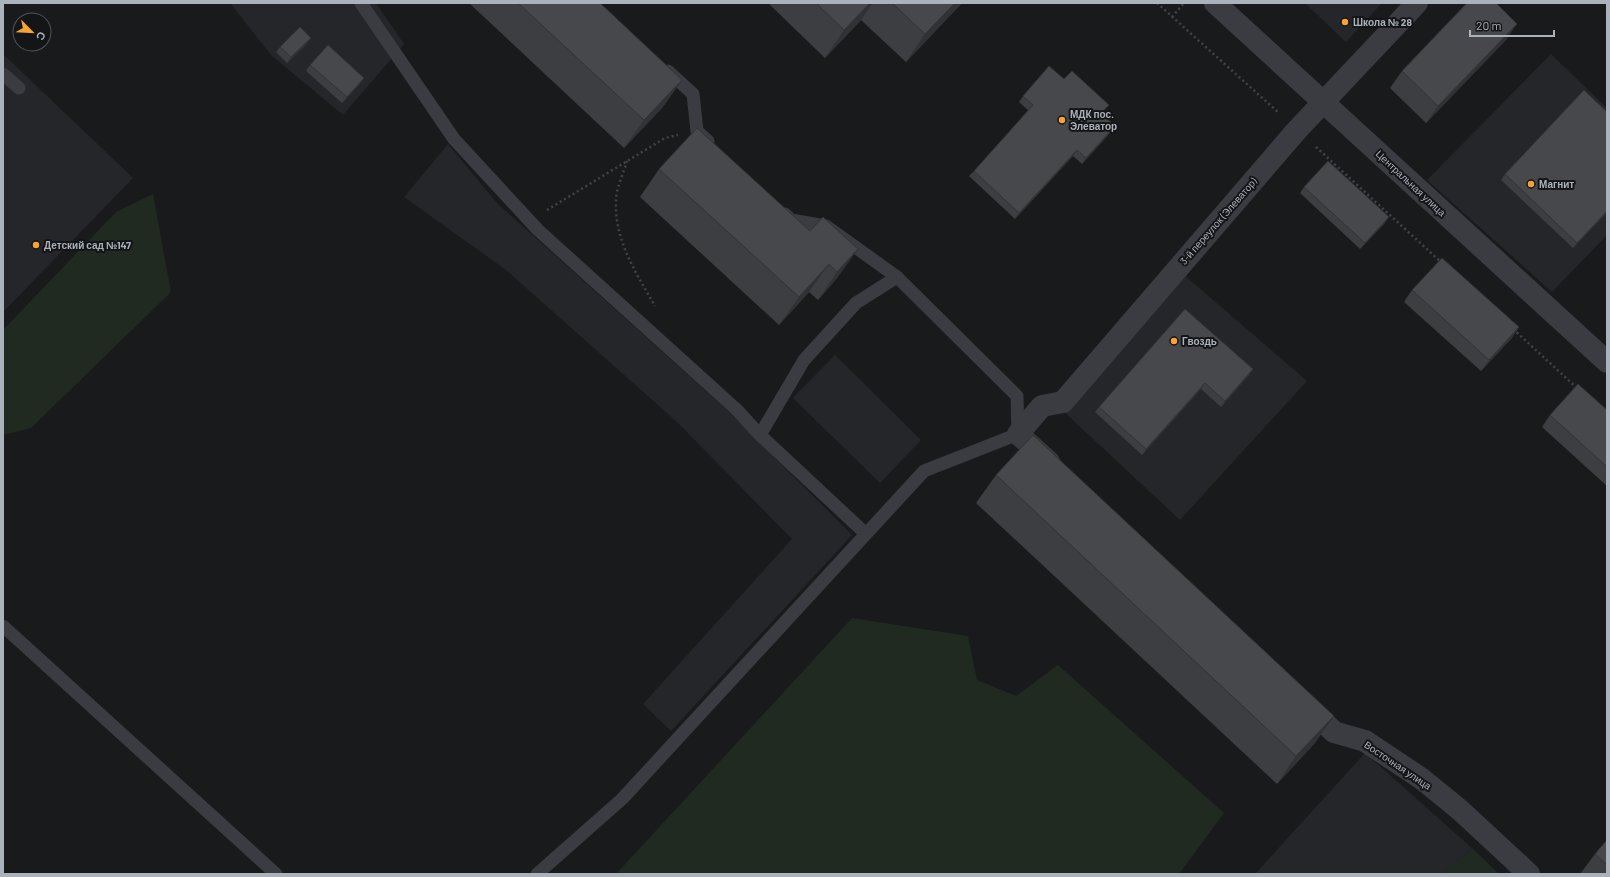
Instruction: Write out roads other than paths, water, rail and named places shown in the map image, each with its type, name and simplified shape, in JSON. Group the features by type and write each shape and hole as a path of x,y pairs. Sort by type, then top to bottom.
{"street":[{"name":"Центральная улица","path":"1215,3 1607,362"},
{"name":"3-й переулок (Элеватор)","path":"1018,434 1042,406 1063,402 1297,130 1417,3"},
{"path":"1018,434 1064,477"},
{"name":"Восточная улица","path":"1288,688 1334,732 1365,741 1422,779 1460,810 1529,874"}],"lane":[{"path":"361,3 454,139 530,221 736,409 760,435 865,533"},
{"path":"658,62 693,94 697,131 720,152"},
{"path":"3,74 18,88"},
{"path":"537,874 622,799 865,533 924,471 1018,434 1017,396 897,277 826,226 791,220 775,204"},
{"path":"760,435 804,360 856,303 897,277"},
{"path":"3,626 276,874"}],"place":[{"name":"Школа № 28","path":"1345,22"},
{"name":"МДК пос. Элеватор","path":"1062,120"},
{"name":"Магнит","path":"1531,184"},
{"name":"Детский сад №147","path":"36,245"},
{"name":"Гвоздь","path":"1174,341"}]}
